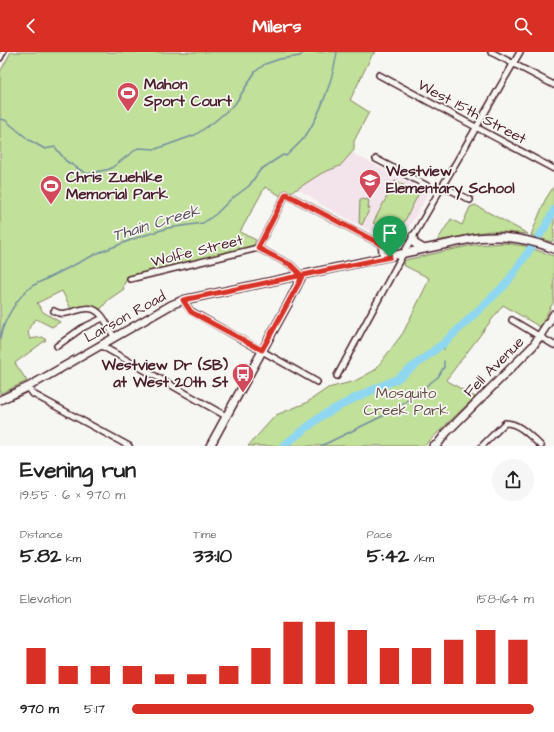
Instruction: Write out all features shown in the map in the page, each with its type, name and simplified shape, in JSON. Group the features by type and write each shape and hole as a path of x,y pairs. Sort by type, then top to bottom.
{"street":[{"path":"0,58 4,52"},
{"path":"491,52 554,85"},
{"path":"337,376 413,236 520,52"},
{"name":"West 15th Street","path":"379,75 554,170"},
{"path":"376,159 439,192"},
{"path":"443,186 470,200"},
{"name":"Wolfe Street","path":"130,279 258,248 286,194 388,249 386,257"},
{"path":"413,236 414,243 424,249"},
{"name":"Larson Road","path":"0,400 28,387 114,337 183,300 476,238 491,236 529,240 554,249"},
{"path":"210,446 302,276 291,265 258,248"},
{"path":"183,300 191,312 262,350 317,382"},
{"path":"54,311 62,314 90,308 99,313 114,337"},
{"name":"Fell Avenue","path":"433,446 437,445 446,433 515,365 540,337 554,314"},
{"path":"57,346 82,328 103,318"},
{"path":"512,320 554,345"},
{"path":"100,346 226,416"},
{"path":"28,387 33,394 129,446"},
{"path":"482,446 505,423 512,423 518,426 541,446"}],"shaded area":[{"name":"Westview Elementary School","path":"350,152 429,193 398,246 320,204 310,196 297,189 322,173 340,166"}],"green space":[{"path":"11,52 376,52 372,55 350,100 369,112 354,141 354,150 340,166 322,173 297,189 281,196 265,187 240,232 256,240 253,247 128,277 123,286 124,289 108,300 101,309 89,306 71,309 62,291 37,303 43,312 60,322 52,327 36,319 34,321 30,326 28,333 30,339 43,337 46,340 15,363 27,381 0,394 0,72"},
{"path":"395,181 419,193 397,236 373,223"},
{"path":"554,186 554,239 552,242 531,235 545,200"},
{"path":"360,199 369,200 368,208 370,208 362,225 359,223"},
{"path":"475,205 528,234 489,231 437,241 451,219 462,225 470,207"},
{"name":"Mosquito Creek Park","path":"504,243 525,246 554,256 554,301 540,327 503,305 446,380 475,397 424,446 248,446 276,415 306,403 328,388 355,381 375,370 403,333 429,278 403,265 405,260 473,245"}],"waterway":[{"path":"0,119 5,120 29,140 45,149 55,147 66,161 87,174 110,169 138,148 156,149 195,135 214,122 235,104 255,72 265,64 280,59 300,56 304,52"},
{"name":"Thain Creek","path":"0,338 12,309 21,296 32,286 98,253 136,238 168,228 203,223 249,186 260,170 283,155 286,156 304,138 315,119 329,85 337,52"},
{"path":"283,446 323,415 353,399 397,379 444,343 506,284 544,229 554,210"},
{"path":"444,343 444,349"},
{"path":"321,446 393,411 438,377 444,367 444,361"}],"place":[{"name":"Mahon Sport Court","path":"128,112"},
{"name":"Westview Elementary School","path":"370,200"},
{"name":"Chris Zuehlke Memorial Park","path":"51,206"},
{"name":"Westview Dr (SB) at West 20th St","path":"243,394"}],"route":[{"path":"390,257 302,276 183,300 186,307 191,312 262,350 302,276 291,265 258,248 286,194 384,246 388,249 390,257"}]}
